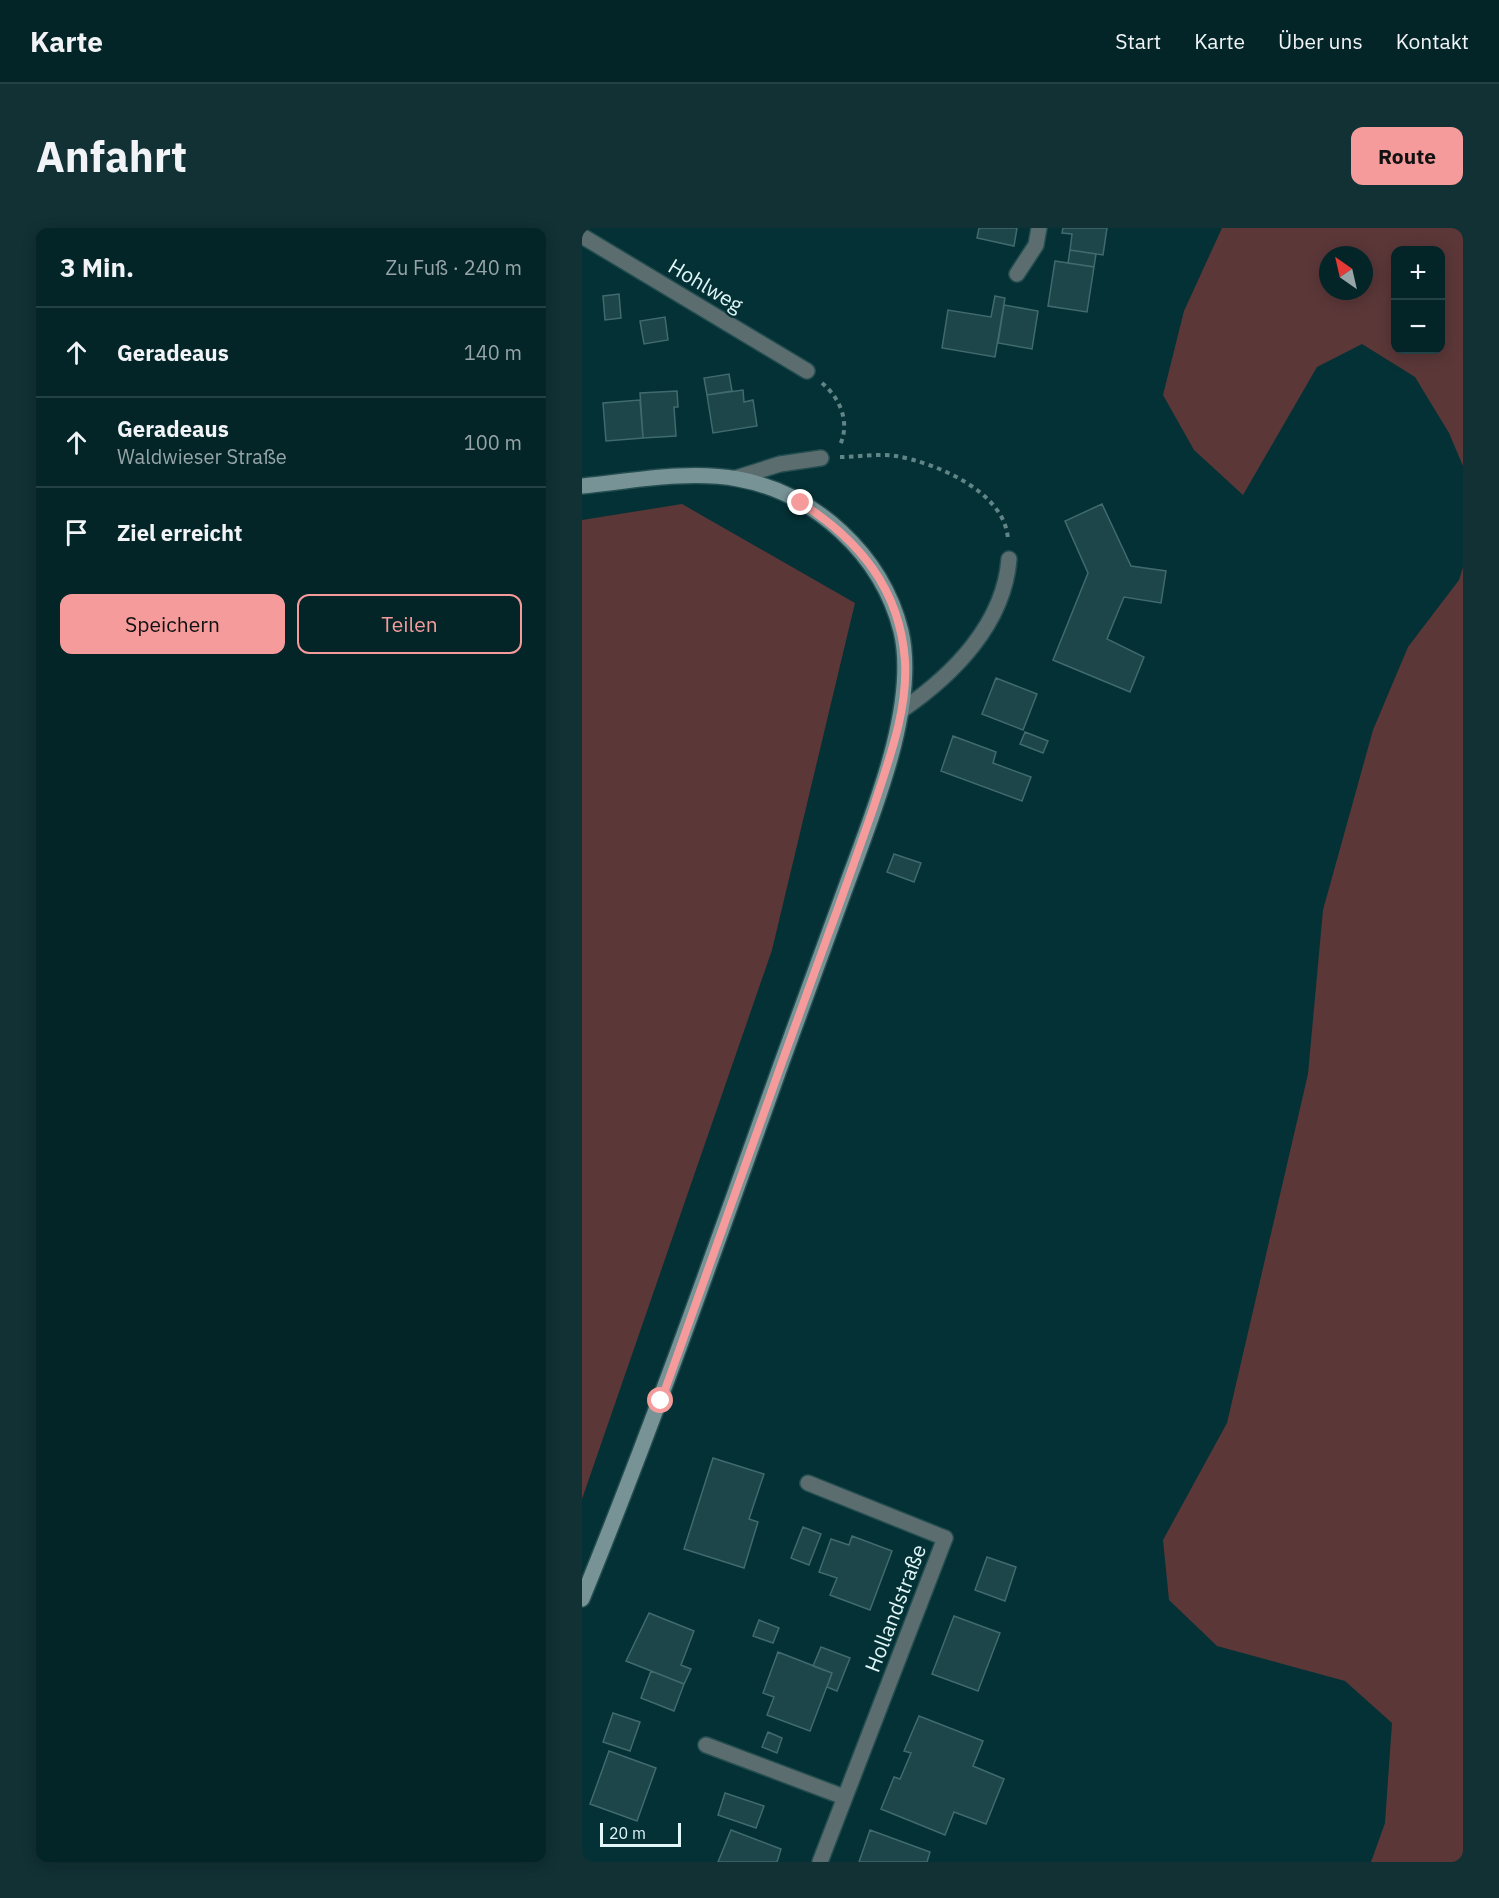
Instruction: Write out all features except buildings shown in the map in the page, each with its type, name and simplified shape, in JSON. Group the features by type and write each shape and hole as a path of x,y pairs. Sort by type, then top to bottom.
{"main road":[{"path":"582,486 688,477 736,478 768,487 801,503 828,520 853,542 875,571 890,599 901,632 905,662 902,710 886,768 854,863 661,1401 582,1599"}],"street":[{"path":"1017,274 1036,245 1039,228"},
{"name":"Hohlweg","path":"582,236 807,371"},
{"path":"736,478 780,464 828,458"},
{"path":"902,710 933,688 960,663 1004,593 1010,559"},
{"name":"Hollandstraße","path":"808,1483 945,1538 820,1862"},
{"path":"706,1744 844,1797"}],"path":[{"path":"807,371 831,391 843,411 846,435 828,458"},
{"path":"828,458 895,455 953,474 976,488 997,512 1008,535 1010,559"}],"shaded area":[{"path":"1222,228 1463,228 1463,466 1449,433 1415,377 1362,344 1317,367 1243,495 1194,450 1163,395 1184,311"},
{"path":"682,504 855,603 772,950 582,1499 582,520"},
{"path":"1463,567 1463,1862 1371,1862 1385,1823 1392,1723 1345,1681 1217,1646 1169,1600 1163,1540 1227,1423 1308,1074 1323,910 1373,730 1408,647 1459,580"}],"route":[{"path":"661,1401 854,863 886,768 902,710 905,662 901,632 890,599 875,571 853,542 828,520 801,503"}]}
